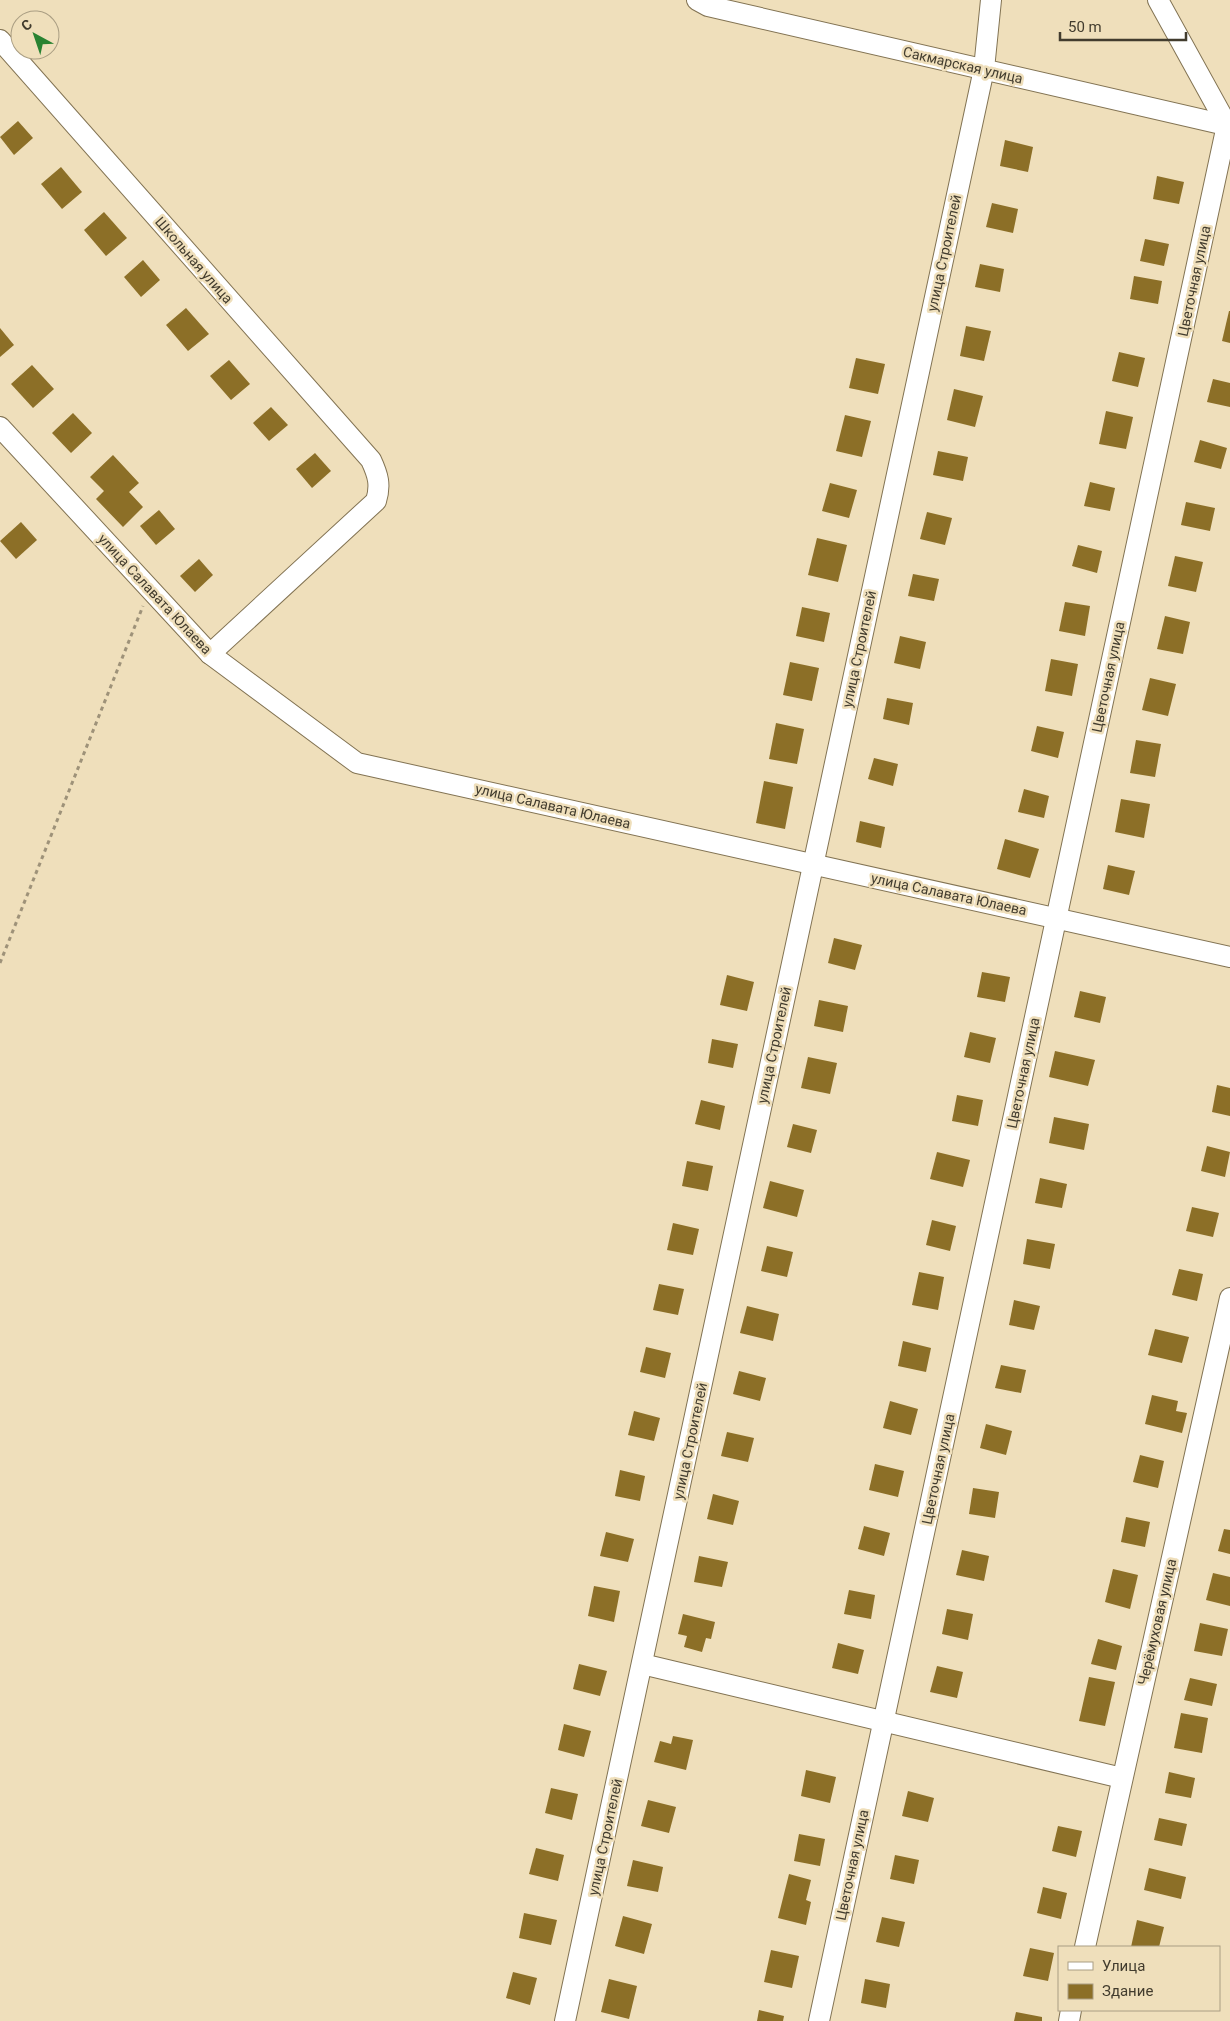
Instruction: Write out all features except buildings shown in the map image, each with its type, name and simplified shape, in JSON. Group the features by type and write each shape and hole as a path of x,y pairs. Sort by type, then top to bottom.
{"street":[{"name":"Сакмарская улица","path":"697,0 708,6 1229,125"},
{"name":"улица Строителей","path":"565,2021 984,69 991,0"},
{"path":"1158,0 1229,125"},
{"name":"Школьная улица","path":"0,40 371,460 380,485 376,501 210,654"},
{"name":"Цветочная улица","path":"819,2021 1229,125"},
{"name":"улица Салавата Юлаева","path":"0,427 210,654 357,763 1230,957"},
{"name":"Черёмуховая улица","path":"1085,1946 1230,1298"},
{"path":"642,1664 1122,1778"}],"path":[{"path":"0,963 151,589"}]}
